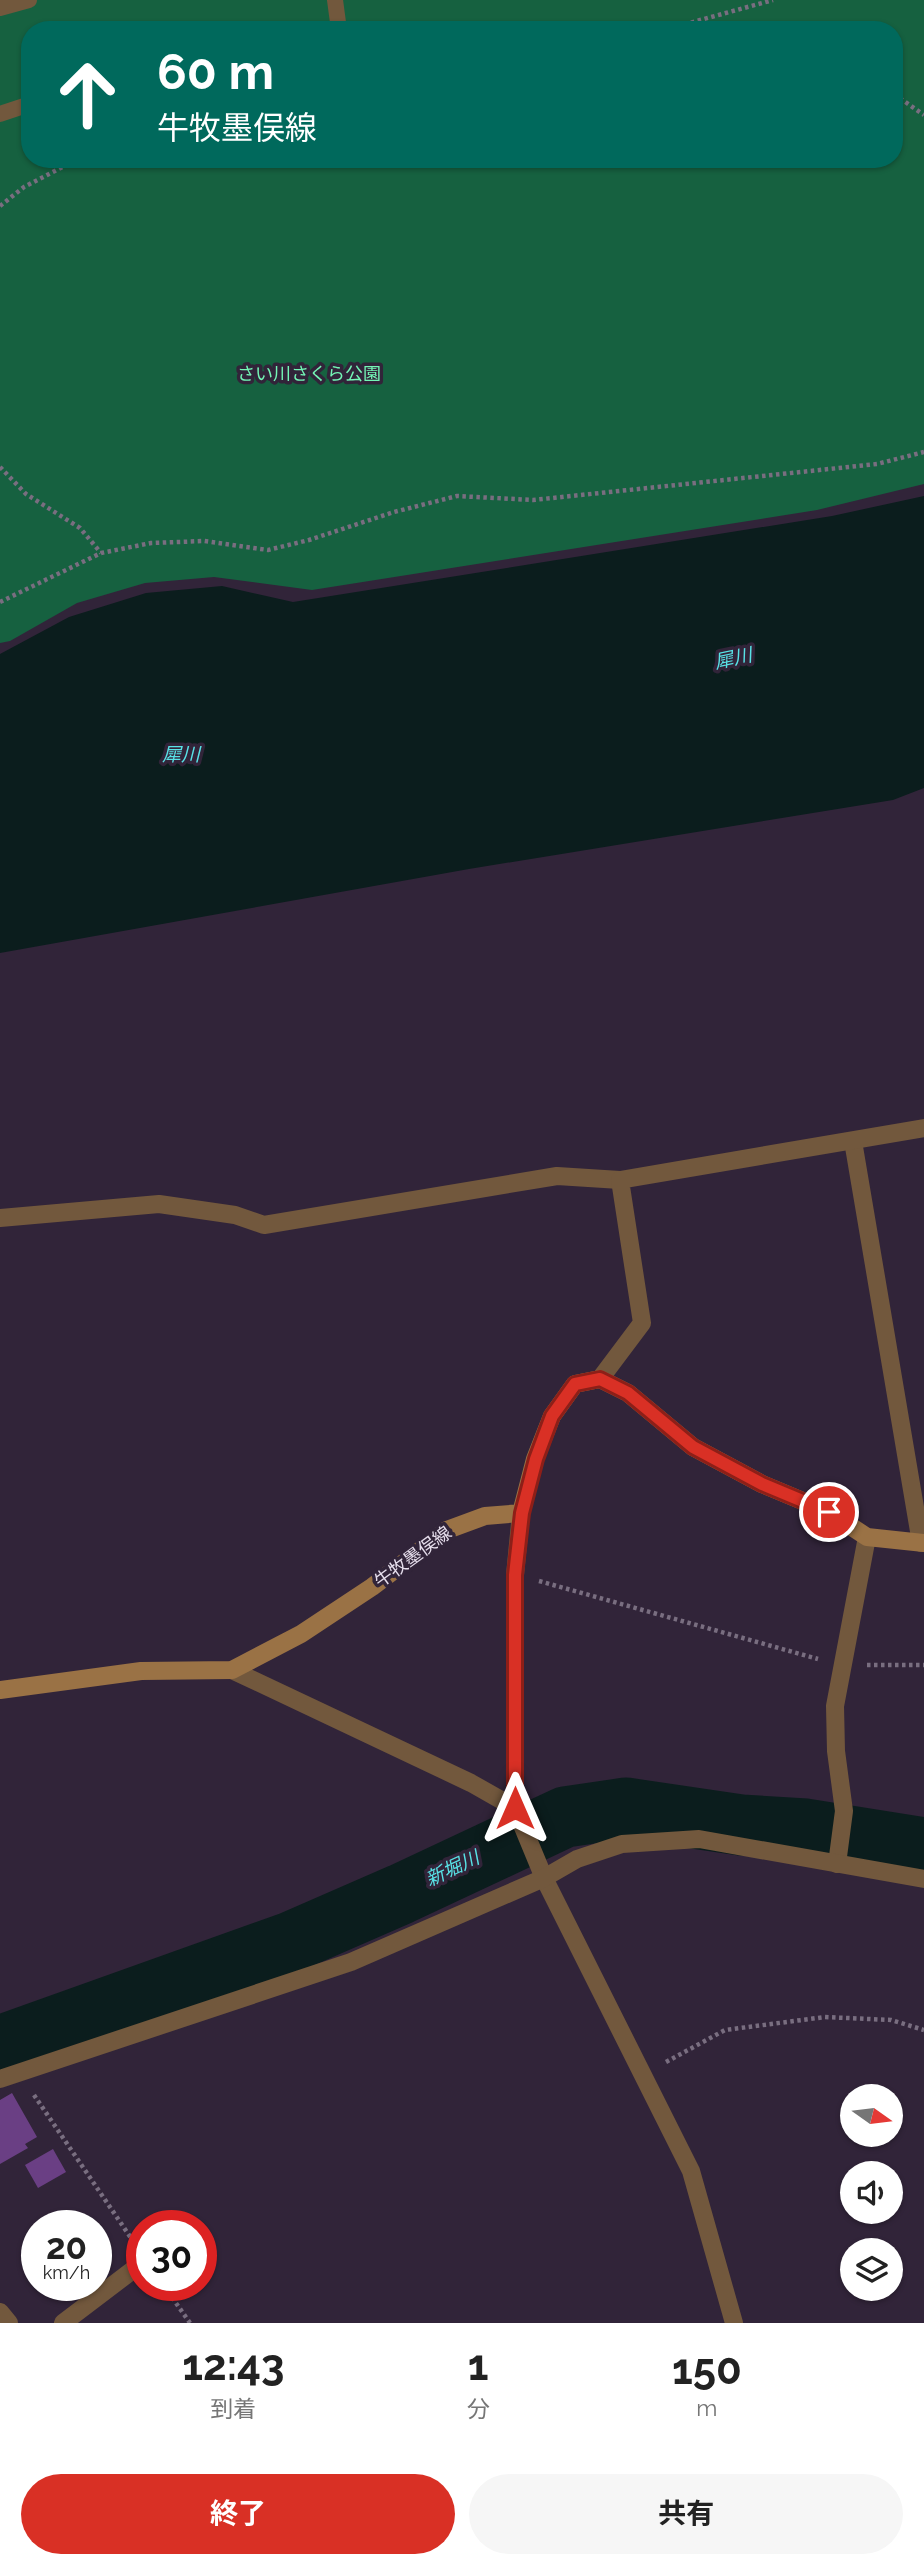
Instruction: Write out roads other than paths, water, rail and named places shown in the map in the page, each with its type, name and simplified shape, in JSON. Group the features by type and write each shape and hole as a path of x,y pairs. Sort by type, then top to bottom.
{"main road":[{"path":"522,1513 536,1459 552,1416 575,1384 600,1379 628,1393 693,1447 762,1484 829,1512 867,1537 923,1543"},
{"name":"牛牧墨俣線","path":"0,1690 141,1671 232,1670 301,1634 372,1587 447,1530 485,1516 522,1513"}],"street":[{"path":"0,1218 159,1204 235,1215 264,1225 557,1176 620,1180 924,1128"},
{"path":"853,1141 923,1543"},
{"path":"600,1379 642,1322 620,1180"},
{"path":"522,1513 515,1575 515,1808 544,1878 691,2171 734,2323"},
{"path":"837,1858 845,1811 835,1751 835,1706 867,1537"},
{"path":"232,1670 471,1783 515,1808"},
{"path":"0,2079 351,1962 544,1878 577,1859 622,1844 699,1839 837,1858 924,1879"},
{"path":"63,2323 126,2275"},
{"path":"0,2312 9,2323"}],"lane":[{"path":"0,8 29,0"},
{"path":"335,0 338,21"},
{"path":"0,114 21,107"}],"water":[{"name":"犀川","path":"924,496 924,788 893,800 469,869 0,953 0,654 69,617 146,593 222,586 293,602 832,516"}],"waterway":[{"name":"新堀川","path":"0,2046 291,1942 565,1817 626,1808 741,1825 806,1829 924,1848"}],"park label":[{"name":"さい川さくら公園","path":"309,374"}]}
